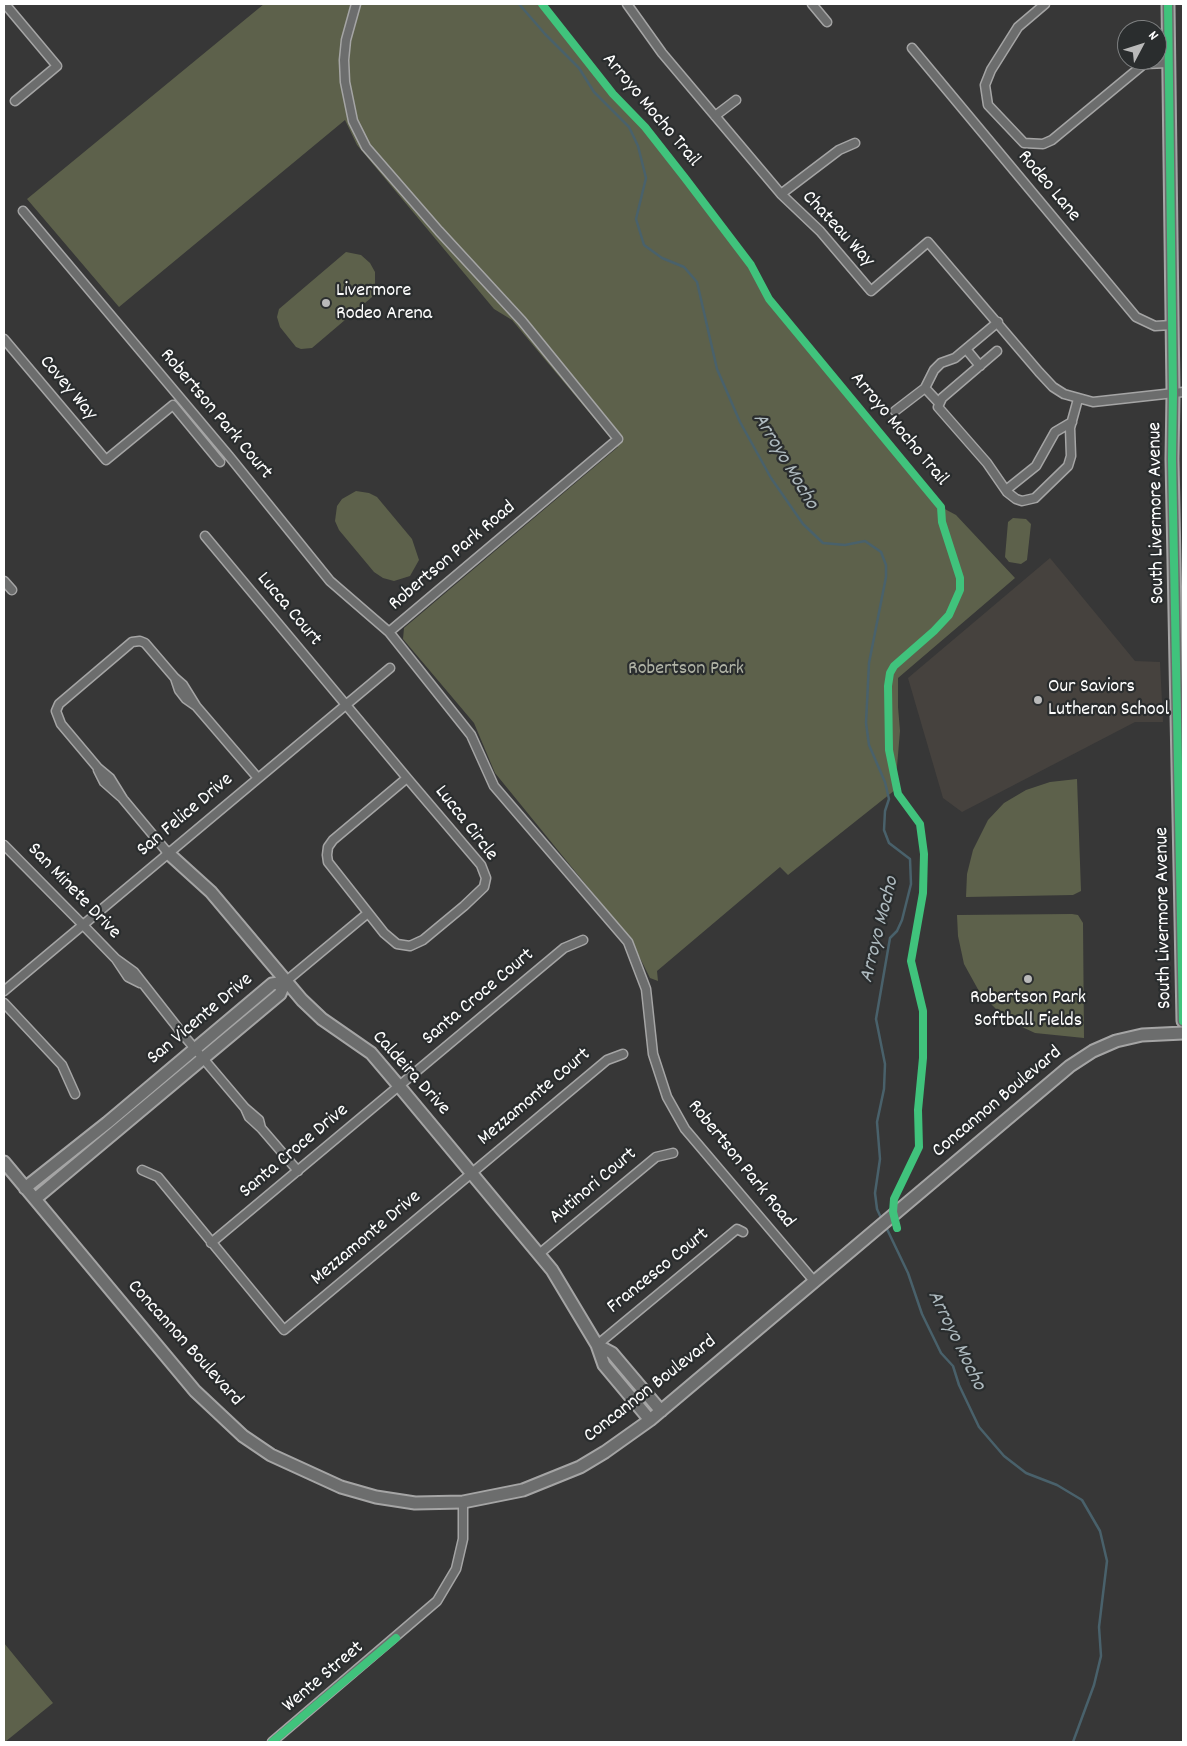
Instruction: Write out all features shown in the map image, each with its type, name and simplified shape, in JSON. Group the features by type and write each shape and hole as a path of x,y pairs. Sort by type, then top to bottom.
{"main road":[{"name":"South Livermore Avenue","path":"1168,4 1172,325 1178,392 1172,459 1183,1021"},
{"name":"Caldeira Drive","path":"168,853 211,892 285,982 322,1019 371,1053 539,1254 562,1285 597,1345 604,1365 650,1420"},
{"name":"San Vicente Drive","path":"22,1185 195,1049 272,984 285,982"},
{"name":"San Vicente Drive","path":"35,1199 280,994 285,982"},
{"name":"Concannon Boulevard","path":"4,1162 195,1391 243,1436 278,1459 341,1487 376,1497 415,1503 463,1502 523,1490 580,1467 612,1448 661,1411 1070,1066 1093,1051 1116,1041 1142,1035 1183,1033"},
{"name":"Concannon Boulevard","path":"4,1172 22,1185"},
{"name":"Caldeira Drive","path":"597,1345 612,1353 661,1411"}],"street":[{"path":"5,4 57,66 15,101"},
{"name":"Robertson Park Road","path":"356,4 346,40 344,60 345,82 353,121 366,147 439,232 522,321 618,439 389,632 471,735 494,786 628,942 646,988 654,1054 667,1098 685,1129 814,1281"},
{"path":"812,4 827,22"},
{"path":"1045,4 1018,27 991,70 985,85 988,105 1024,143 1043,144 1052,140 1144,64 1170,63"},
{"name":"Chateau Way","path":"631,5 662,53 781,194 820,231 871,291 928,242 1053,387 1078,399 1093,402 1178,392"},
{"name":"Rodeo Lane","path":"912,48 1136,318 1155,326 1172,325"},
{"path":"715,116 736,100"},
{"path":"781,194 839,150 855,143"},
{"name":"Robertson Park Court","path":"23,211 223,449 330,581 389,632"},
{"path":"895,412 925,388 941,363 955,358 998,322"},
{"name":"Covey Way","path":"4,339 106,460 173,405 220,462"},
{"path":"966,349 980,366"},
{"path":"939,402 997,352"},
{"path":"925,388 939,402 941,412 972,445 1006,490 1022,501 1035,498 1063,473 1071,460 1072,422 1078,399"},
{"path":"1006,490 1036,466 1055,432 1072,422"},
{"name":"Lucca Court","path":"205,536 346,705"},
{"path":"4,581 12,590"},
{"path":"168,853 123,799 104,782 98,768 56,717 58,704 132,642 145,643 174,678 191,694 196,706 257,777"},
{"name":"San Felice Drive","path":"4,991 257,777 390,668"},
{"name":"Lucca Circle","path":"346,705 481,865 486,882 479,892 464,906 423,940 410,946 397,944 390,939 328,862 328,847 333,840 407,778"},
{"name":"San Minete Drive","path":"4,838 6,847 84,924 116,959 128,977 141,984 246,1108 259,1120 262,1128 298,1171"},
{"path":"285,982 368,914"},
{"name":"Santa Croce Court","path":"399,1086 564,948 583,940"},
{"path":"4,1003 62,1065 75,1094"},
{"name":"Mezzamonte Court","path":"470,1173 607,1060 623,1054"},
{"name":"Santa Croce Drive","path":"211,1243 399,1086"},
{"name":"Autinori Court","path":"539,1254 656,1157 672,1153"},
{"path":"142,1170 158,1177 211,1243"},
{"name":"Mezzamonte Drive","path":"211,1243 284,1330 470,1173"},
{"name":"Francesco Court","path":"597,1345 736,1229 743,1232"},
{"name":"Wente Street","path":"272,1742 437,1601 456,1569 463,1539 463,1502"}],"shaded area":[{"name":"Our Saviors Lutheran School","path":"1050,558 1135,661 1160,662 1163,722 1135,722 962,812 943,798 908,678"}],"green space":[{"name":"Robertson Park","path":"264,4 542,4 624,106 661,147 751,265 769,299 799,336 941,507 956,515 1015,578 898,678 900,731 895,790 788,875 780,867 657,971 658,981 650,978 631,940 495,773 474,723 403,639 404,628 618,447 512,320 494,309 357,145 345,120 119,307 27,199"},
{"name":"Livermore Rodeo Arena","path":"346,252 361,255 370,263 375,272 375,292 372,297 312,348 301,349 296,347 280,327 277,317 279,309"},
{"path":"356,491 369,493 377,497 412,539 419,560 410,576 394,581 383,578 374,572 339,530 335,521 337,506 342,499"},
{"path":"1013,518 1026,519 1031,524 1027,560 1021,564 1009,562 1005,557 1008,522"},
{"path":"1077,779 1081,891 1073,895 966,897 967,874 973,850 988,820 1004,803 1026,790 1050,782"},
{"name":"Robertson Park Softball Fields","path":"957,915 1078,915 1083,923 1084,1038 1035,1033 1007,1020 980,993 964,964 958,936"},
{"path":"4,1643 53,1703 5,1742 4,1742"}],"waterway":[{"name":"Arroyo Mocho","path":"519,4 545,34 579,68 594,92 629,127 638,146 646,178 636,219 644,245 662,258 684,267 697,282 717,369 740,422 771,478 803,524 823,543 845,545 865,541 881,552 886,565 886,577 869,663 866,723 869,745 885,782 889,799 885,811 884,830 889,843 910,859 911,884 902,920 897,931 890,938 876,1019 885,1064 884,1089 877,1122 880,1159 875,1193 877,1209 882,1220"},
{"name":"Arroyo Mocho","path":"886,1227 908,1273 922,1314 941,1353 953,1366 959,1385 979,1427 1004,1456 1026,1473 1057,1485 1082,1500 1100,1531 1107,1561 1099,1627 1101,1656 1094,1685 1073,1742"}],"cycle path":[{"name":"Arroyo Mocho Trail","path":"542,4 613,94 645,127 685,178 751,265 769,299 941,507 942,522 960,578 960,590 949,615 934,631 894,666 890,673 888,686 889,750 898,794 920,824 924,854 923,893 911,961 923,1011 923,1058 918,1110 919,1147 894,1199 893,1212 897,1228"},
{"path":"1168,4 1173,393 1172,459 1183,1021"},
{"path":"272,1742 396,1638"}],"place":[{"name":"Livermore Rodeo Arena","path":"326,303"},
{"name":"Our Saviors Lutheran School","path":"1038,700"},
{"name":"Robertson Park Softball Fields","path":"1028,979"}]}
